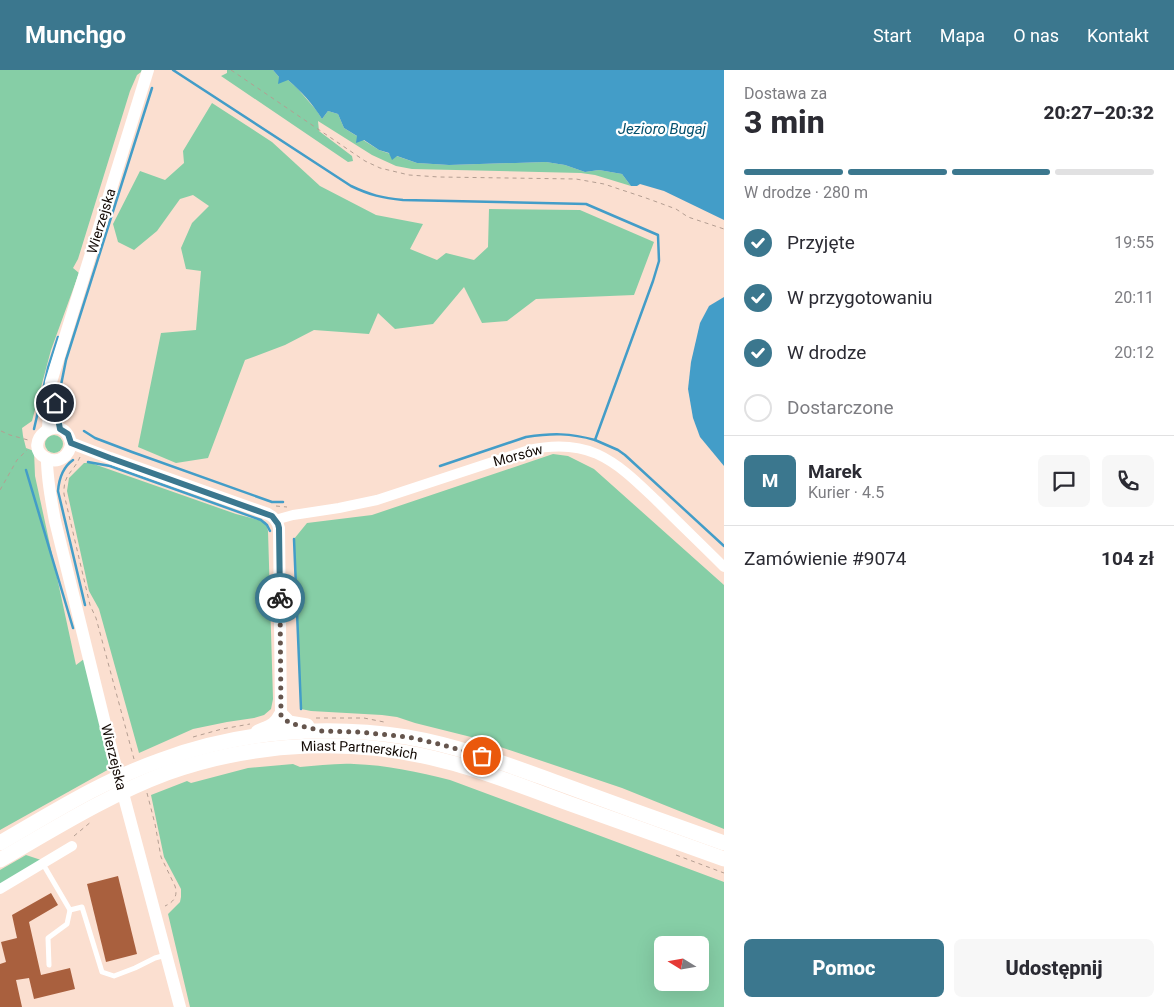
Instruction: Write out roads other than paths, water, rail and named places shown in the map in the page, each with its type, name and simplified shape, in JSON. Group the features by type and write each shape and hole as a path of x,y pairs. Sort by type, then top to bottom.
{"main road":[{"path":"252,730 273,726 281,715 289,723 322,731"},
{"name":"Miast Partnerskich","path":"0,843 82,796 142,767 252,730 360,732 424,740 456,748 522,770 724,844"},
{"name":"Miast Partnerskich","path":"0,860 105,801 168,773 199,763 238,754 282,748 322,746 390,750 447,761 515,783 724,860"}],"street":[{"name":"Wierzejska","path":"54,429 50,390 148,70"},
{"path":"61,454 68,434 54,429 41,435 36,443 40,453 110,458 264,512 276,520 279,528 281,715"},
{"name":"Morsów","path":"276,520 377,500 529,450 552,446 577,448 598,454 620,468 637,482 724,567"},
{"name":"Wierzejska","path":"61,454 47,472 52,506 112,752 180,1007"},
{"path":"61,454 110,458"},
{"path":"0,889 72,846"}],"lane":[{"path":"43,864 70,910 67,924 48,938 49,965"},
{"path":"70,910 82,907 102,972 114,976 166,954"}],"water":[{"name":"Jezioro Bugaj","path":"273,70 724,70 724,220 664,191 640,184 631,186 622,174 599,170 585,172 565,165 546,162 449,165 417,163 397,156 392,160 389,153 379,150 364,140 356,143 357,136 344,128 338,114 328,111 322,119 307,98 288,80 278,84 279,77"},
{"path":"724,297 724,466 700,437 693,418 688,389 691,362 700,323 709,306"}],"waterway":[{"path":"173,70 351,186 370,194 403,200 586,204 658,235 659,261 653,281 595,440 625,455 724,546"},
{"path":"64,406 60,390 66,360 152,88"},
{"path":"34,429 48,368 58,337"},
{"path":"84,431 95,438 132,452 272,502 283,502"},
{"path":"440,466 526,437 561,434 595,440"},
{"path":"73,460 62,474 58,491 85,605"},
{"path":"88,462 110,466 261,520 270,531"},
{"path":"26,470 73,628"},
{"path":"294,539 301,709"}]}
